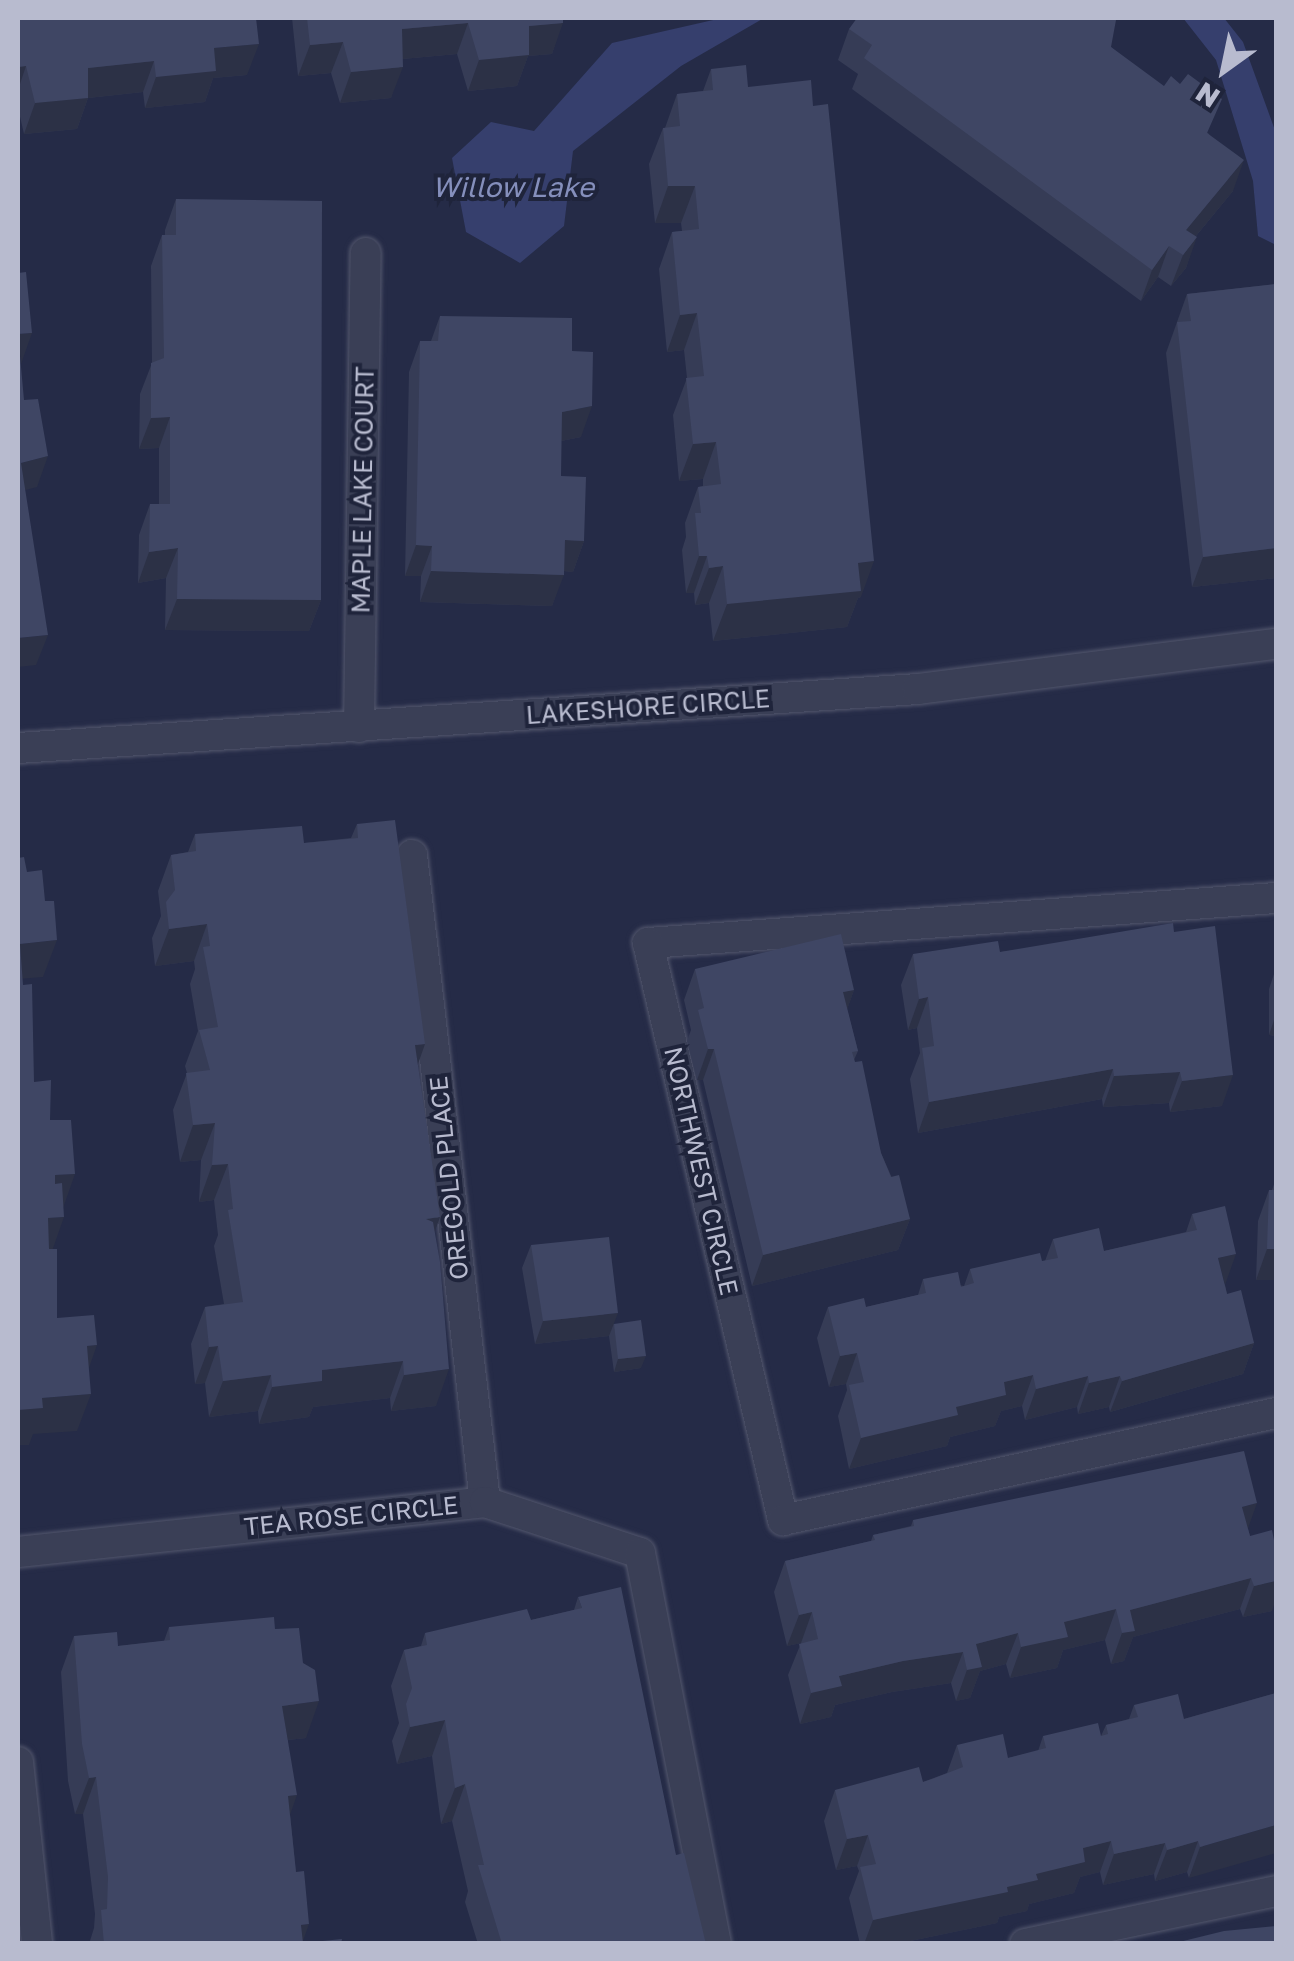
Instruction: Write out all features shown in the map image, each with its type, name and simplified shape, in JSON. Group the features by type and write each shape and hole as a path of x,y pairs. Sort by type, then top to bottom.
{"street":[{"name":"MAPLE LAKE COURT","path":"359,726 366,253"},
{"name":"LAKESHORE CIRCLE","path":"18,748 918,689 1276,644"},
{"name":"OREGOLD PLACE","path":"412,855 486,1502"},
{"name":"NORTHWEST CIRCLE","path":"1276,898 648,943 782,1520 1276,1414"},
{"name":"TEA ROSE CIRCLE","path":"18,1552 486,1502 640,1553 716,1944"},
{"path":"18,1762 38,1944"},
{"path":"1025,1944 1276,1890"}],"water":[{"name":"Willow Lake","path":"722,18 764,18 681,66 573,151 564,226 520,263 466,232 452,158 491,122 534,131 612,43"},
{"path":"1183,18 1224,18 1243,42 1276,133 1276,245 1258,236 1253,181 1216,60"}],"building":[{"path":"18,18 256,18 259,44 214,48 216,71 156,77 154,61 88,68 88,98 35,103 26,66 18,67"},
{"path":"307,18 563,18 563,23 529,26 529,55 479,60 468,23 402,29 403,67 351,72 343,42 310,45"},
{"path":"857,18 1111,18 1116,20 1111,47 1164,86 1171,76 1180,84 1188,74 1222,99 1207,133 1244,160 1186,230 1197,237 1183,255 1169,246 1152,270 864,58 872,45 849,29"},
{"path":"746,65 748,87 811,80 813,106 828,104 874,561 858,563 861,591 727,604 723,566 709,568 707,556 699,556 695,513 701,513 698,487 721,484 716,442 693,444 686,378 704,376 697,313 680,315 672,232 699,229 695,186 668,186 663,128 680,126 677,94 713,90 711,69"},
{"path":"176,199 322,201 321,600 177,599 178,548 149,552 150,504 170,504 170,417 151,418 151,363 164,358 162,235 176,235"},
{"path":"26,272 32,333 18,334 18,273"},
{"path":"1276,284 1276,548 1203,557 1177,322 1191,321 1187,294"},
{"path":"440,316 572,318 572,351 593,352 592,406 562,412 561,476 586,477 584,541 565,540 564,575 431,571 432,546 416,545 420,341 438,341"},
{"path":"18,334 24,400 38,399 48,456 21,463 48,635 18,638"},
{"path":"395,820 425,1044 415,1045 440,1217 426,1219 433,1222 440,1262 449,1369 404,1375 403,1361 322,1370 322,1381 272,1387 271,1375 223,1381 218,1346 209,1347 205,1307 243,1302 228,1210 233,1209 228,1164 212,1165 215,1123 193,1125 186,1073 210,1070 199,1030 218,1027 203,947 210,946 207,924 169,929 166,902 175,890 171,855 196,851 195,834 302,826 304,843 358,838 357,824"},
{"path":"24,857 27,872 42,870 45,901 54,901 57,940 20,944 23,985 32,984 34,1082 51,1080 50,1120 71,1120 75,1174 55,1175 55,1184 62,1183 64,1217 48,1218 49,1249 57,1249 57,1318 94,1315 97,1345 87,1346 91,1394 42,1398 43,1408 18,1410 18,858"},
{"path":"1173,923 1174,932 1215,926 1233,1075 1182,1081 1180,1072 1114,1076 1113,1069 929,1102 922,1048 934,1046 928,997 919,999 913,954 998,941 1000,952"},
{"path":"841,934 854,990 843,992 858,1051 852,1052 855,1062 862,1061 881,1153 891,1177 899,1175 910,1219 763,1255 714,1049 708,1049 698,1010 704,1008 695,969"},
{"path":"1269,1190 1276,1190 1276,1249 1267,1249"},
{"path":"1225,1206 1236,1254 1218,1258 1227,1294 1241,1290 1254,1343 1122,1381 1120,1376 1089,1383 1088,1376 1036,1389 1033,1375 1004,1382 1006,1395 956,1407 958,1415 861,1438 849,1385 864,1382 857,1353 840,1356 828,1307 864,1298 866,1307 926,1293 923,1279 958,1272 961,1287 974,1283 970,1269 1040,1253 1042,1261 1058,1258 1053,1239 1099,1228 1104,1251 1197,1230 1192,1214"},
{"path":"609,1237 618,1313 543,1321 531,1245"},
{"path":"641,1320 646,1356 618,1359 614,1324"},
{"path":"1244,1451 1257,1503 1242,1507 1250,1536 1272,1530 1276,1581 1254,1586 1251,1578 1130,1610 1135,1631 1122,1633 1116,1609 1064,1622 1068,1637 1021,1647 1018,1633 976,1644 982,1667 967,1670 963,1652 903,1661 839,1676 842,1686 811,1693 799,1644 818,1639 812,1612 799,1615 785,1561 875,1540 873,1535 914,1526 913,1520"},
{"path":"621,1587 676,1855 684,1853 706,1944 502,1944 478,1865 484,1865 465,1784 455,1788 445,1720 410,1727 406,1704 412,1688 404,1650 427,1645 425,1633 527,1609 531,1620 582,1608 578,1597"},
{"path":"274,1617 275,1629 299,1628 303,1663 315,1670 319,1701 282,1706 297,1795 288,1796 296,1872 304,1871 309,1924 301,1925 303,1943 342,1939 341,1944 104,1944 101,1910 107,1909 108,1877 96,1777 89,1778 82,1744 74,1636 117,1632 118,1646 170,1640 169,1627"},
{"path":"1276,1693 1276,1825 1200,1847 1198,1841 1167,1850 1165,1843 1114,1854 1111,1841 1083,1848 1085,1862 1036,1874 1038,1880 1007,1887 1008,1892 873,1920 860,1867 876,1864 868,1835 847,1839 835,1790 919,1767 923,1782 932,1779 963,1767 957,1745 1003,1734 1008,1758 1046,1748 1043,1736 1098,1723 1101,1736 1108,1734 1106,1725 1138,1717 1134,1705 1178,1694 1184,1719"},
{"path":"1276,1926 1276,1944 1171,1944 1224,1931"}]}
